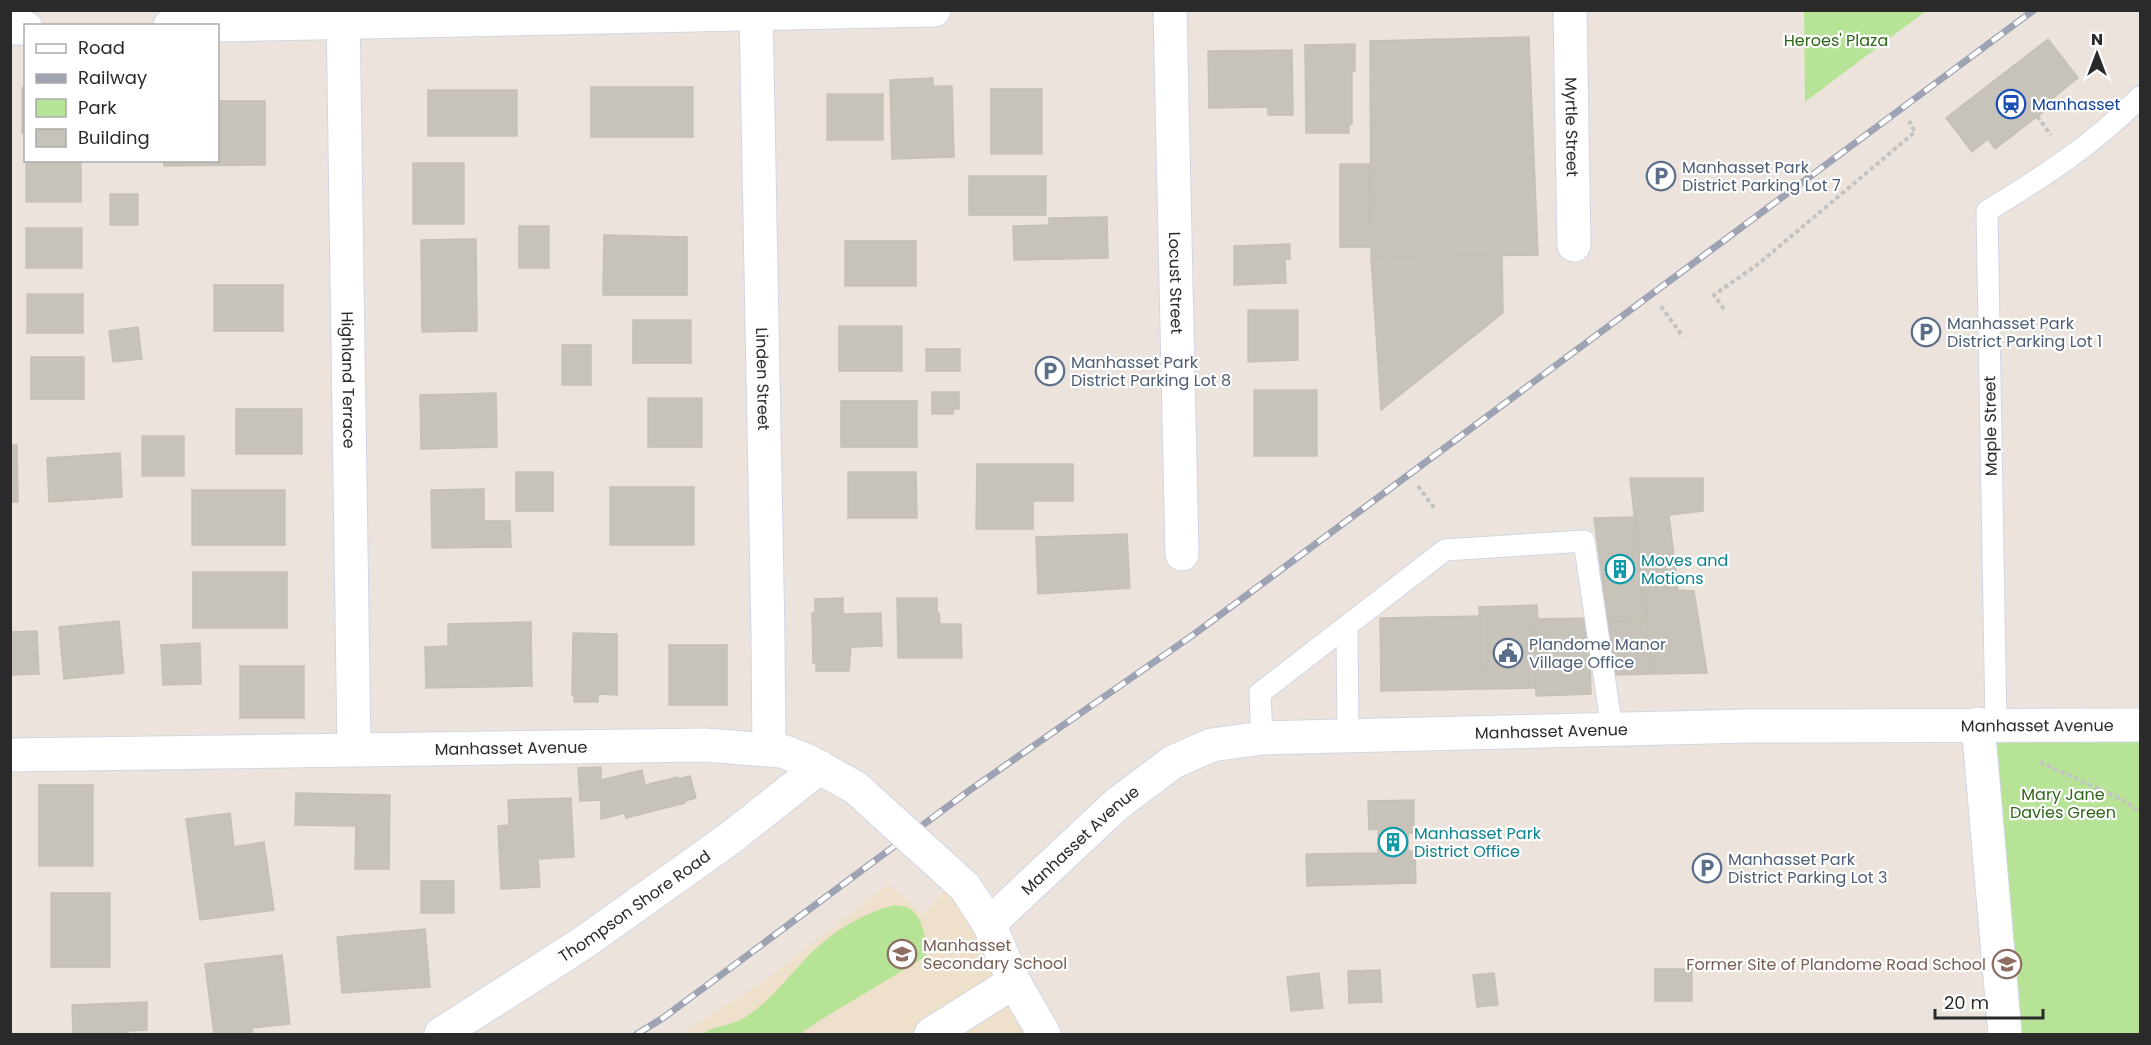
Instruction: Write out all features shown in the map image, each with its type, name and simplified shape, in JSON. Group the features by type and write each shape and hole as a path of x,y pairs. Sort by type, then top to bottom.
{"street":[{"path":"205,24 343,16 934,10"},
{"name":"Locust Street","path":"1170,10 1182,554"},
{"name":"Myrtle Street","path":"1570,10 1574,245"},
{"name":"Linden Street","path":"756,12 769,748"},
{"name":"Highland Terrace","path":"343,16 354,749"},
{"path":"1987,724 2006,1035"},
{"name":"Manhasset Avenue","path":"989,924 1117,804 1173,762 1212,745 1262,738 1612,729 2140,724"},
{"name":"Manhasset Avenue","path":"10,755 704,745 769,748 795,755 856,788 965,887 989,924 1014,982 1044,1035"},
{"name":"Thompson Shore Road","path":"441,1035 593,936 729,839 820,767"},
{"path":"931,1035 1014,982"}],"lane":[{"name":"Maple Street","path":"1987,724 1987,211 2056,168 2126,112 2140,97"},
{"path":"1262,738 1260,693 1445,550 1584,541 1612,729"},
{"path":"1347,626 1348,735"}],"path":[{"path":"2037,116 2056,142"},
{"path":"1724,309 1714,295 1757,265 1915,132 1909,121"},
{"path":"1661,306 1683,338"},
{"path":"1418,486 1434,509"},
{"path":"2040,762 2125,801 2140,812"}],"shaded area":[{"name":"Manhasset Secondary School","path":"955,879 1048,1034 681,1034 760,984 889,884 923,915"}],"green space":[{"name":"Heroes' Plaza","path":"1804,10 1926,11 1805,102"},
{"name":"Mary Jane Davies Green","path":"1978,724 2140,724 2140,1034 2005,1034"},
{"path":"894,905 907,907 918,916 921,922 925,936 926,955 920,960 800,1034 702,1034 744,1018 771,996 811,953 830,937 860,918"}],"building":[{"path":"1529,37 1538,255 1371,257 1370,41"},
{"path":"2048,39 2078,78 2052,99 2055,103 1995,149 1988,139 1972,152 1946,118"},
{"path":"1355,44 1355,71 1352,71 1352,124 1349,124 1349,133 1306,133 1305,45"},
{"path":"1292,50 1293,115 1268,115 1268,107 1209,108 1208,51"},
{"path":"933,78 933,86 952,86 954,157 892,159 890,80"},
{"path":"591,87 693,87 693,137 591,137"},
{"path":"22,88 24,88 24,133 22,133"},
{"path":"991,89 1042,89 1042,154 991,154"},
{"path":"428,90 517,90 517,136 428,136"},
{"path":"827,94 883,94 883,140 827,140"},
{"path":"219,101 265,101 265,165 164,166 164,162 219,162"},
{"path":"26,163 81,163 81,202 26,202"},
{"path":"413,163 464,163 464,224 413,224"},
{"path":"1340,164 1370,164 1370,247 1340,247"},
{"path":"969,176 1046,176 1046,215 969,215"},
{"path":"110,194 138,194 138,225 110,225"},
{"path":"1107,217 1108,258 1014,260 1013,226 1049,225 1049,218"},
{"path":"519,226 549,226 549,268 519,268"},
{"path":"26,228 82,228 82,268 26,268"},
{"path":"604,235 687,237 687,295 603,295"},
{"path":"476,239 477,331 422,332 421,240"},
{"path":"845,241 916,241 916,286 845,286"},
{"path":"1290,244 1290,259 1285,259 1286,283 1234,285 1234,246"},
{"path":"1502,255 1503,313 1381,410 1371,257"},
{"path":"214,285 283,285 283,331 214,331"},
{"path":"27,294 83,294 83,333 27,333"},
{"path":"1248,310 1298,310 1298,360 1248,362"},
{"path":"633,320 691,320 691,363 633,363"},
{"path":"839,326 902,326 902,371 839,371"},
{"path":"138,327 142,359 113,362 109,331"},
{"path":"562,345 591,345 591,385 562,385"},
{"path":"926,349 960,349 960,371 926,371"},
{"path":"31,357 84,357 84,399 31,399"},
{"path":"1254,390 1317,390 1317,456 1254,456"},
{"path":"932,392 959,392 959,409 953,409 953,414 932,414"},
{"path":"496,393 497,447 421,449 420,395"},
{"path":"648,398 702,398 702,447 648,447"},
{"path":"841,401 917,401 917,447 841,447"},
{"path":"236,409 302,409 302,454 236,454"},
{"path":"142,436 184,436 184,476 142,476"},
{"path":"10,445 17,445 18,502 10,502"},
{"path":"120,453 122,497 49,502 47,458"},
{"path":"977,464 1073,464 1073,501 1033,501 1033,529 976,529"},
{"path":"516,472 553,472 553,511 516,511"},
{"path":"848,472 916,472 917,518 848,518"},
{"path":"1630,478 1703,478 1703,511 1669,515 1678,590 1694,591 1707,673 1652,674"},
{"path":"610,487 694,487 694,545 610,545"},
{"path":"484,489 484,521 510,521 511,547 432,548 431,490"},
{"path":"192,490 285,490 285,545 192,545"},
{"name":"Moves and Motions","path":"1634,517 1646,619 1608,622 1594,518"},
{"path":"1127,534 1130,588 1038,594 1036,537"},
{"path":"193,572 287,572 287,628 193,628"},
{"path":"843,598 843,614 881,613 882,646 851,647 849,671 816,671 816,662 813,663 812,613 815,613 815,599"},
{"path":"897,598 937,598 940,624 961,624 962,658 898,658"},
{"name":"Plandome Manor Village Office","path":"1537,605 1538,619 1534,619 1535,688 1482,689 1479,607"},
{"path":"1480,616 1482,689 1381,691 1380,618"},
{"path":"1589,618 1591,694 1536,696 1534,619"},
{"path":"1646,619 1652,674 1614,675 1608,622"},
{"path":"119,621 124,673 64,679 59,627"},
{"path":"531,622 532,686 426,688 425,647 448,646 448,624"},
{"path":"37,631 39,674 10,675 10,632"},
{"path":"573,633 617,634 617,695 598,694 598,702 574,702 574,695 572,695"},
{"path":"200,643 201,684 163,685 161,645"},
{"path":"669,645 727,645 727,705 669,705"},
{"path":"240,666 304,666 304,718 240,718"},
{"path":"601,767 601,780 642,770 645,785 690,776 696,798 626,818 625,813 601,819 601,800 580,801 578,768"},
{"path":"39,785 93,785 93,866 39,866"},
{"path":"296,793 390,795 389,869 355,869 356,826 295,825"},
{"path":"571,798 574,857 538,859 540,887 501,889 498,826 509,825 508,800"},
{"name":"Manhasset Park District Office","path":"1414,800 1414,833 1408,833 1408,851 1415,851 1416,883 1307,886 1306,854 1378,853 1378,829 1369,830 1368,801"},
{"path":"230,813 234,847 264,842 274,910 200,920 186,819"},
{"path":"421,881 454,881 454,913 421,913"},
{"path":"51,893 110,893 110,967 51,967"},
{"path":"425,929 430,987 342,993 337,937"},
{"path":"282,955 290,1024 252,1028 253,1034 214,1034 205,964"},
{"path":"1655,969 1692,969 1692,1001 1655,1001"},
{"path":"1380,970 1382,1002 1349,1003 1348,971"},
{"path":"1319,973 1323,1008 1291,1011 1287,977"},
{"path":"1494,973 1498,1005 1477,1007 1473,975"},
{"path":"147,1002 147,1030 128,1031 128,1034 73,1034 72,1005"}],"railway":[{"path":"637,1034 663,1018 970,790 1193,635 2034,10"}],"place":[{"name":"Manhasset","path":"2011,104"},
{"name":"Manhasset Park District Parking Lot 7","path":"1661,176"},
{"name":"Manhasset Park District Parking Lot 1","path":"1926,332"},
{"name":"Manhasset Park District Parking Lot 8","path":"1050,371"},
{"name":"Moves and Motions","path":"1620,569"},
{"name":"Plandome Manor Village Office","path":"1508,653"},
{"name":"Manhasset Park District Office","path":"1393,842"},
{"name":"Manhasset Park District Parking Lot 3","path":"1707,868"},
{"name":"Manhasset Secondary School","path":"902,954"},
{"name":"Former Site of Plandome Road School","path":"2007,964"}]}
